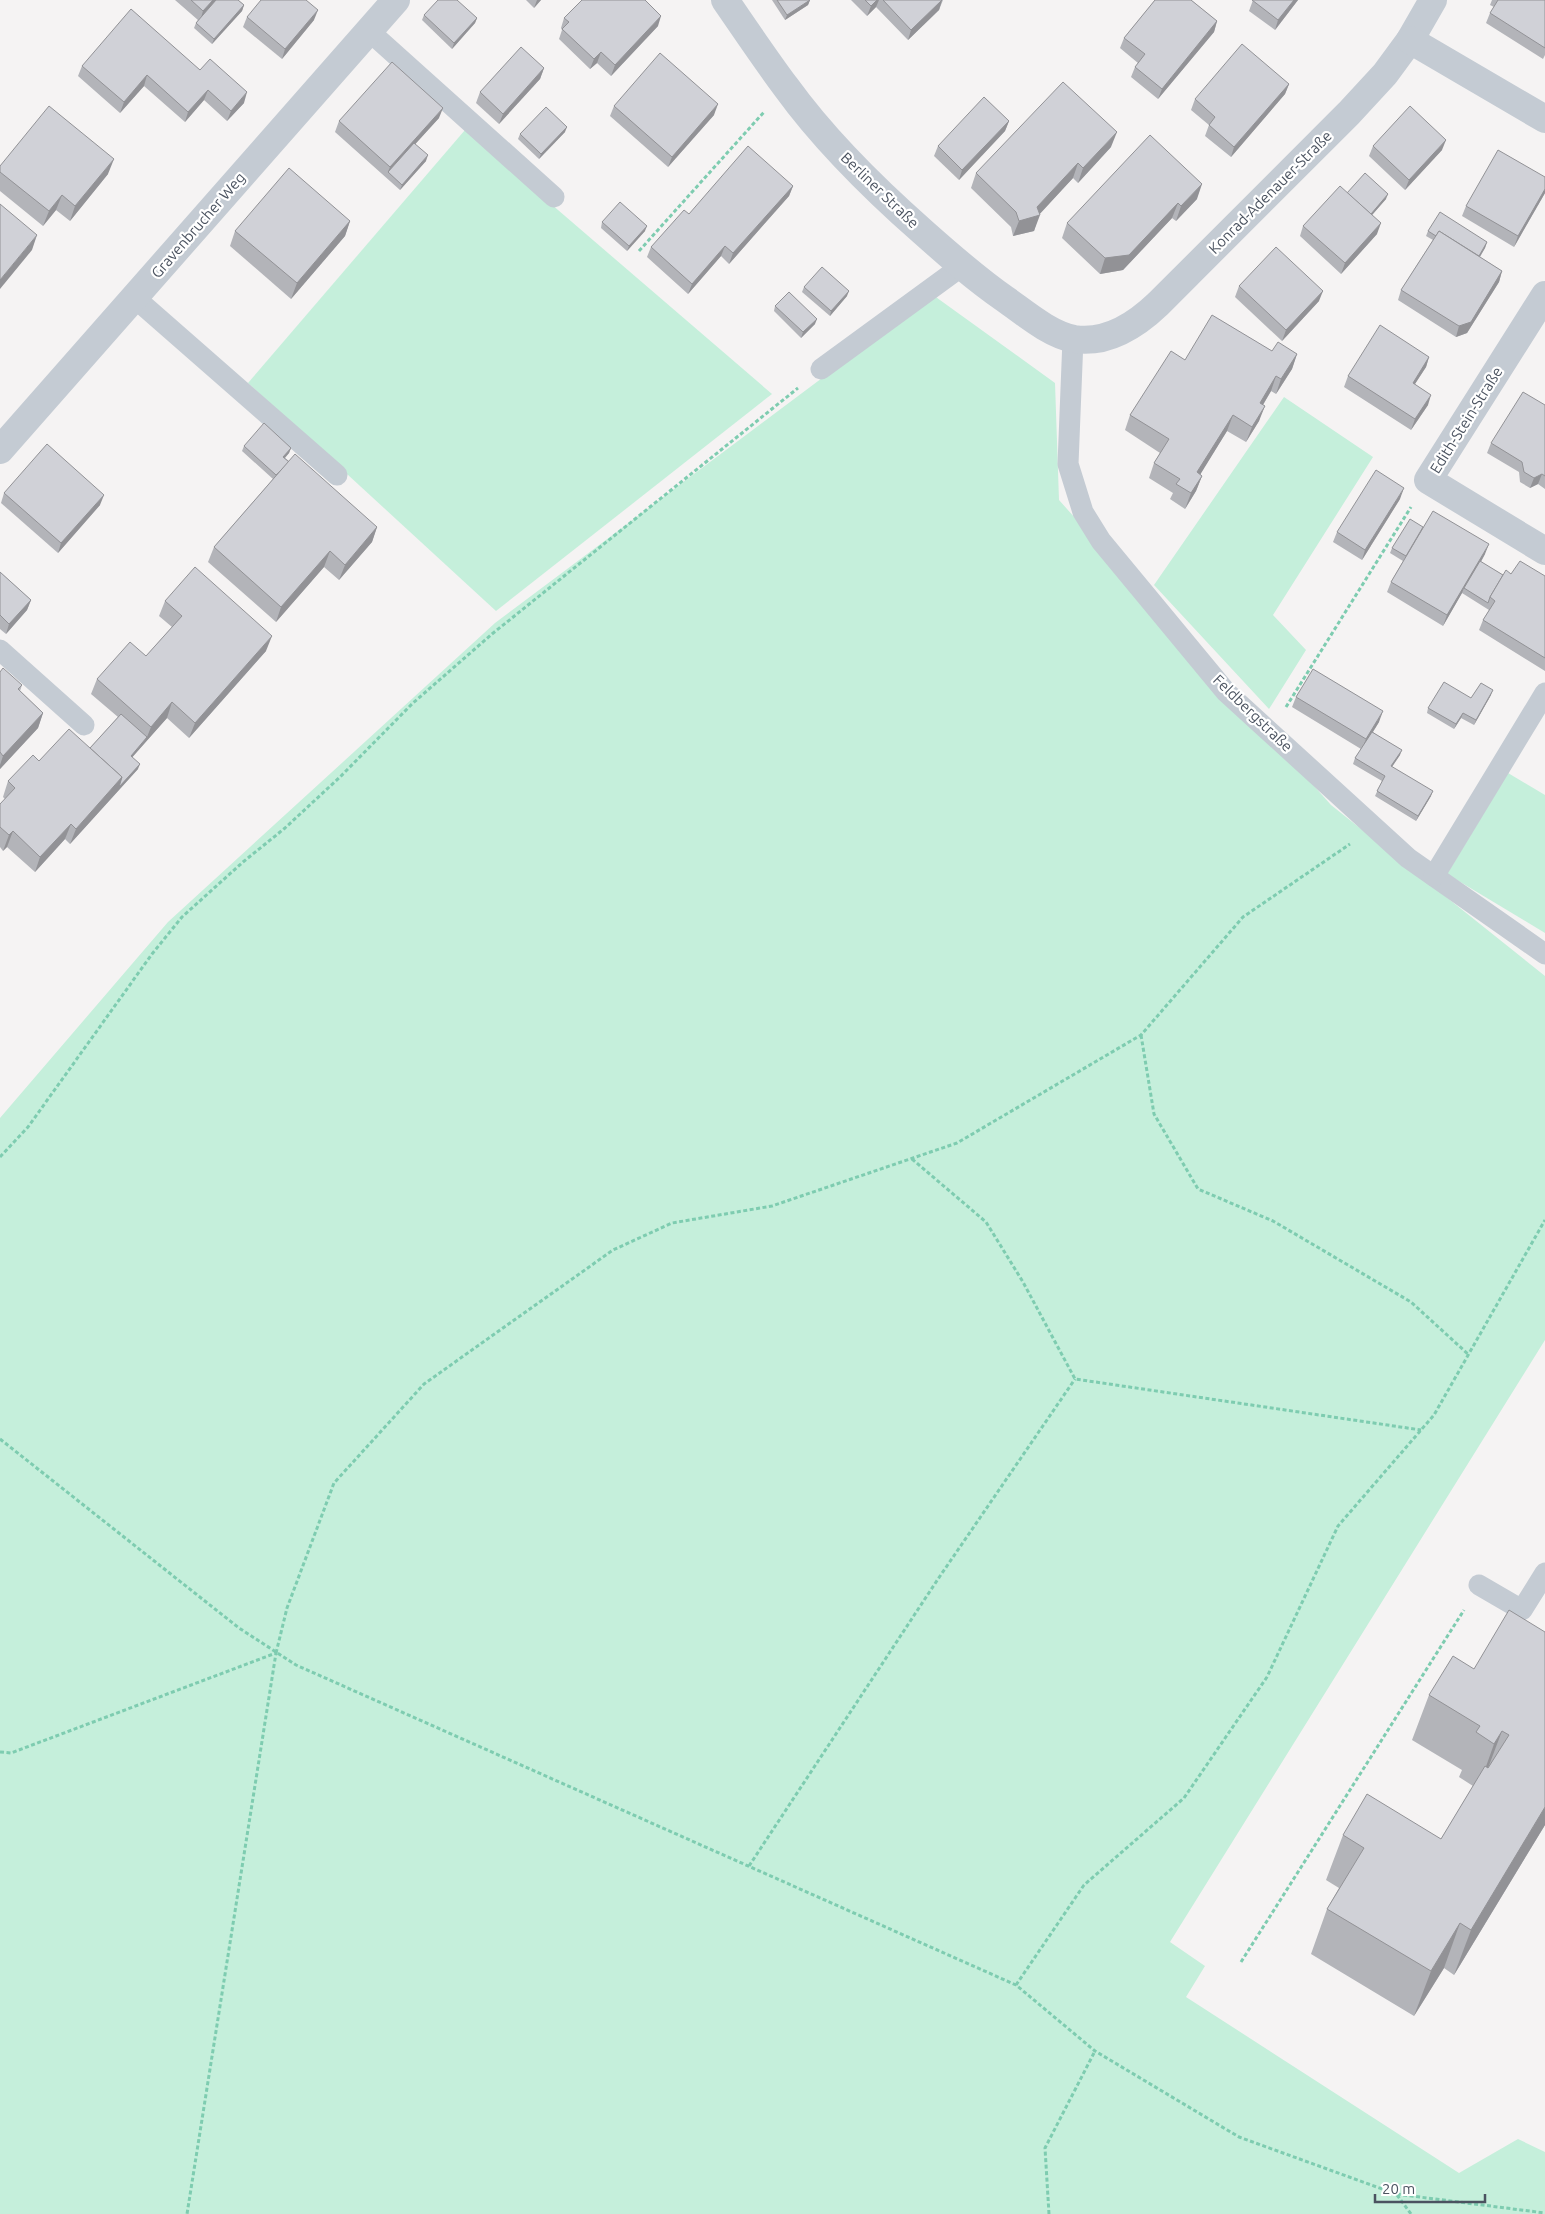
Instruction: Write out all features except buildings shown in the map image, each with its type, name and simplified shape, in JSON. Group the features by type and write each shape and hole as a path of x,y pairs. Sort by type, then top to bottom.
{"street":[{"name":"Gravenbrucher Weg","path":"0,450 396,0"},
{"name":"Berliner Straße","path":"725,0 786,88 846,160 882,196 962,266 1041,323 1059,334 1074,339"},
{"name":"Konrad-Adenauer-Straße","path":"1074,339 1104,337 1131,326 1146,315 1349,113 1384,74 1410,40 1433,0"},
{"path":"1410,40 1545,119"},
{"name":"Edith-Stein-Straße","path":"1545,295 1428,480 1545,551"}],"lane":[{"path":"369,31 554,197"},
{"path":"822,369 962,266"},
{"path":"135,298 337,475"},
{"name":"Feldbergstraße","path":"1074,339 1068,464 1083,512 1101,541 1226,692 1271,731 1408,858 1545,954"},
{"path":"0,650 84,726"},
{"path":"1434,876 1545,693"},
{"path":"1479,1585 1522,1610 1545,1572"}],"path":[{"path":"639,251 786,88"},
{"path":"0,1157 28,1126 152,954 182,917 340,778 413,703 492,634 822,369"},
{"path":"1271,731 1428,480"},
{"path":"187,2214 276,1653 287,1608 334,1483 424,1384 613,1250 672,1224 772,1206 957,1143 1140,1035 1243,918 1374,828"},
{"path":"1140,1035 1154,1114 1198,1188 1274,1221 1411,1302 1469,1355"},
{"path":"911,1159 986,1222 1023,1282 1075,1379"},
{"path":"1016,1985 1084,1885 1184,1798 1267,1677 1338,1526 1434,1415 1545,1220"},
{"path":"1075,1379 1421,1430"},
{"path":"749,1866 938,1579 1075,1379"},
{"path":"0,1439 239,1628 296,1665 1016,1985 1095,2051 1239,2137 1396,2194 1545,2213"},
{"path":"1241,1962 1479,1585"},
{"path":"0,1752 11,1753 276,1653"},
{"path":"1049,2214 1045,2148 1095,2051"},
{"path":"1396,2194 1411,2214"}],"green space":[{"path":"465,130 772,394 496,611 248,383"},
{"path":"933,295 1055,383 1059,500 1331,805 1545,976 1545,1340 1170,1942 1205,1966 1186,1997 1459,2173 1518,2139 1545,2152 1545,2214 0,2214 0,1118 168,922 495,623"},
{"path":"1284,397 1373,457 1273,615 1306,650 1269,709 1154,585"},
{"path":"1508,773 1545,795 1545,933 1447,874"}]}
